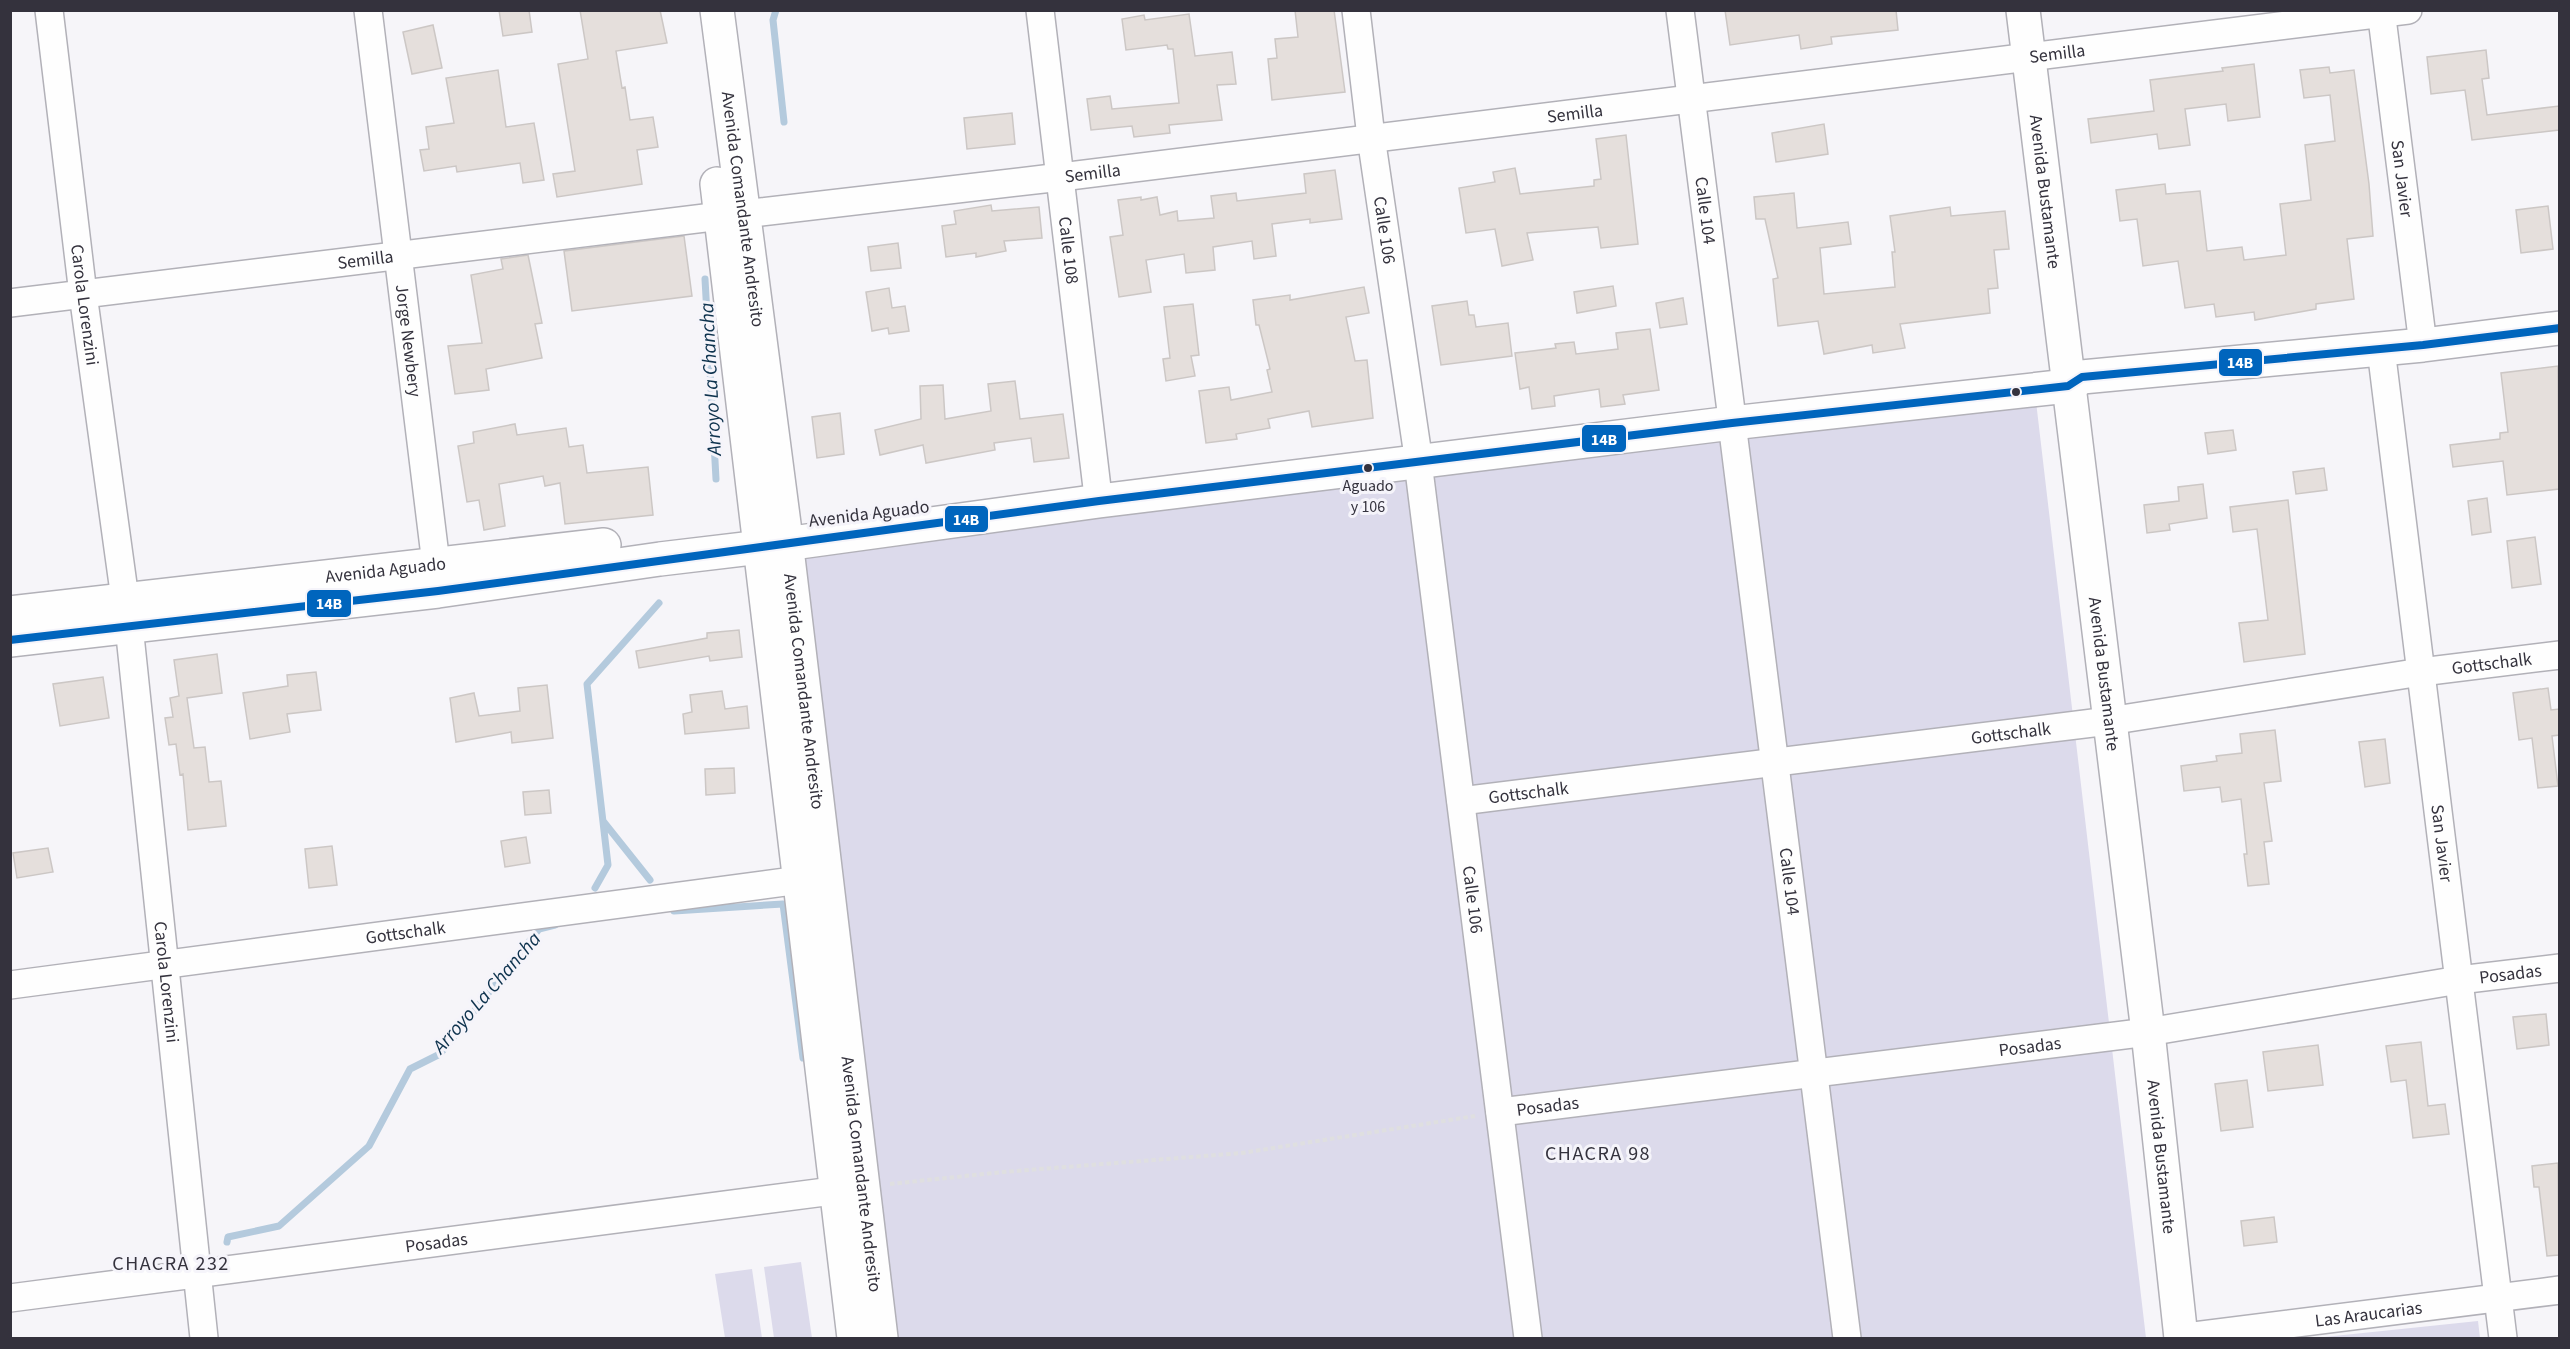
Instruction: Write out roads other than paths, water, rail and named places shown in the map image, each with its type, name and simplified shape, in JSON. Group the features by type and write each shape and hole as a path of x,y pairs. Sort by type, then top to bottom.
{"main road":[{"name":"Avenida Comandante Andresito","path":"696,10 732,215 850,1189 854,1338"},
{"name":"Avenida Comandante Andresito","path":"717,10 732,215"},
{"name":"Avenida Bustamante","path":"2023,10 2072,377 2109,722 2148,1032 2180,1338"},
{"name":"Avenida Aguado","path":"10,640 127,612 436,564 772,535 1099,501 1418,456 1731,417 2072,377 2423,345 2559,328"},
{"name":"Avenida Aguado","path":"10,613 127,612 438,591 772,535 1097,488 1418,456"},
{"name":"Avenida Comandante Andresito","path":"772,535 800,880 850,1189 881,1338"}],"street":[{"name":"Carola Lorenzini","path":"49,10 83,294 127,612 204,1338"},
{"name":"Jorge Newbery","path":"368,10 436,564"},
{"name":"Calle 108","path":"1040,10 1097,488"},
{"name":"Calle 106","path":"1356,10 1371,137 1418,456 1528,1338"},
{"name":"Calle 104","path":"1680,10 1847,1338"},
{"name":"Semilla","path":"10,303 1061,177 2408,10"},
{"name":"San Javier","path":"2381,12 2423,345"},
{"name":"San Javier","path":"2381,349 2503,1338"},
{"name":"Gottschalk","path":"1461,801 2109,722 2421,672 2559,655"},
{"name":"Gottschalk","path":"10,984 800,880"},
{"name":"Posadas","path":"1500,1112 2148,1032 2459,980 2559,968"},
{"name":"Posadas","path":"10,1298 850,1189"},
{"name":"Las Araucarias","path":"2180,1338 2559,1290"}],"waterway":[{"name":"Arroyo La Chancha","path":"776,10 773,20 784,122"},
{"name":"Arroyo La Chancha","path":"705,279 716,479"},
{"name":"Arroyo La Chancha","path":"595,888 608,865 587,684 659,603"},
{"path":"603,821 650,880"},
{"path":"674,911 783,904 803,1058"},
{"name":"Arroyo La Chancha","path":"227,1242 228,1237 279,1226 369,1146 410,1069 440,1054 539,929 555,925"}],"place":[{"name":"Aguado y 106","path":"1368,468"}],"district":[{"name":"CHACRA 98","path":"1598,1154"},
{"name":"CHACRA 232","path":"171,1264"}]}
